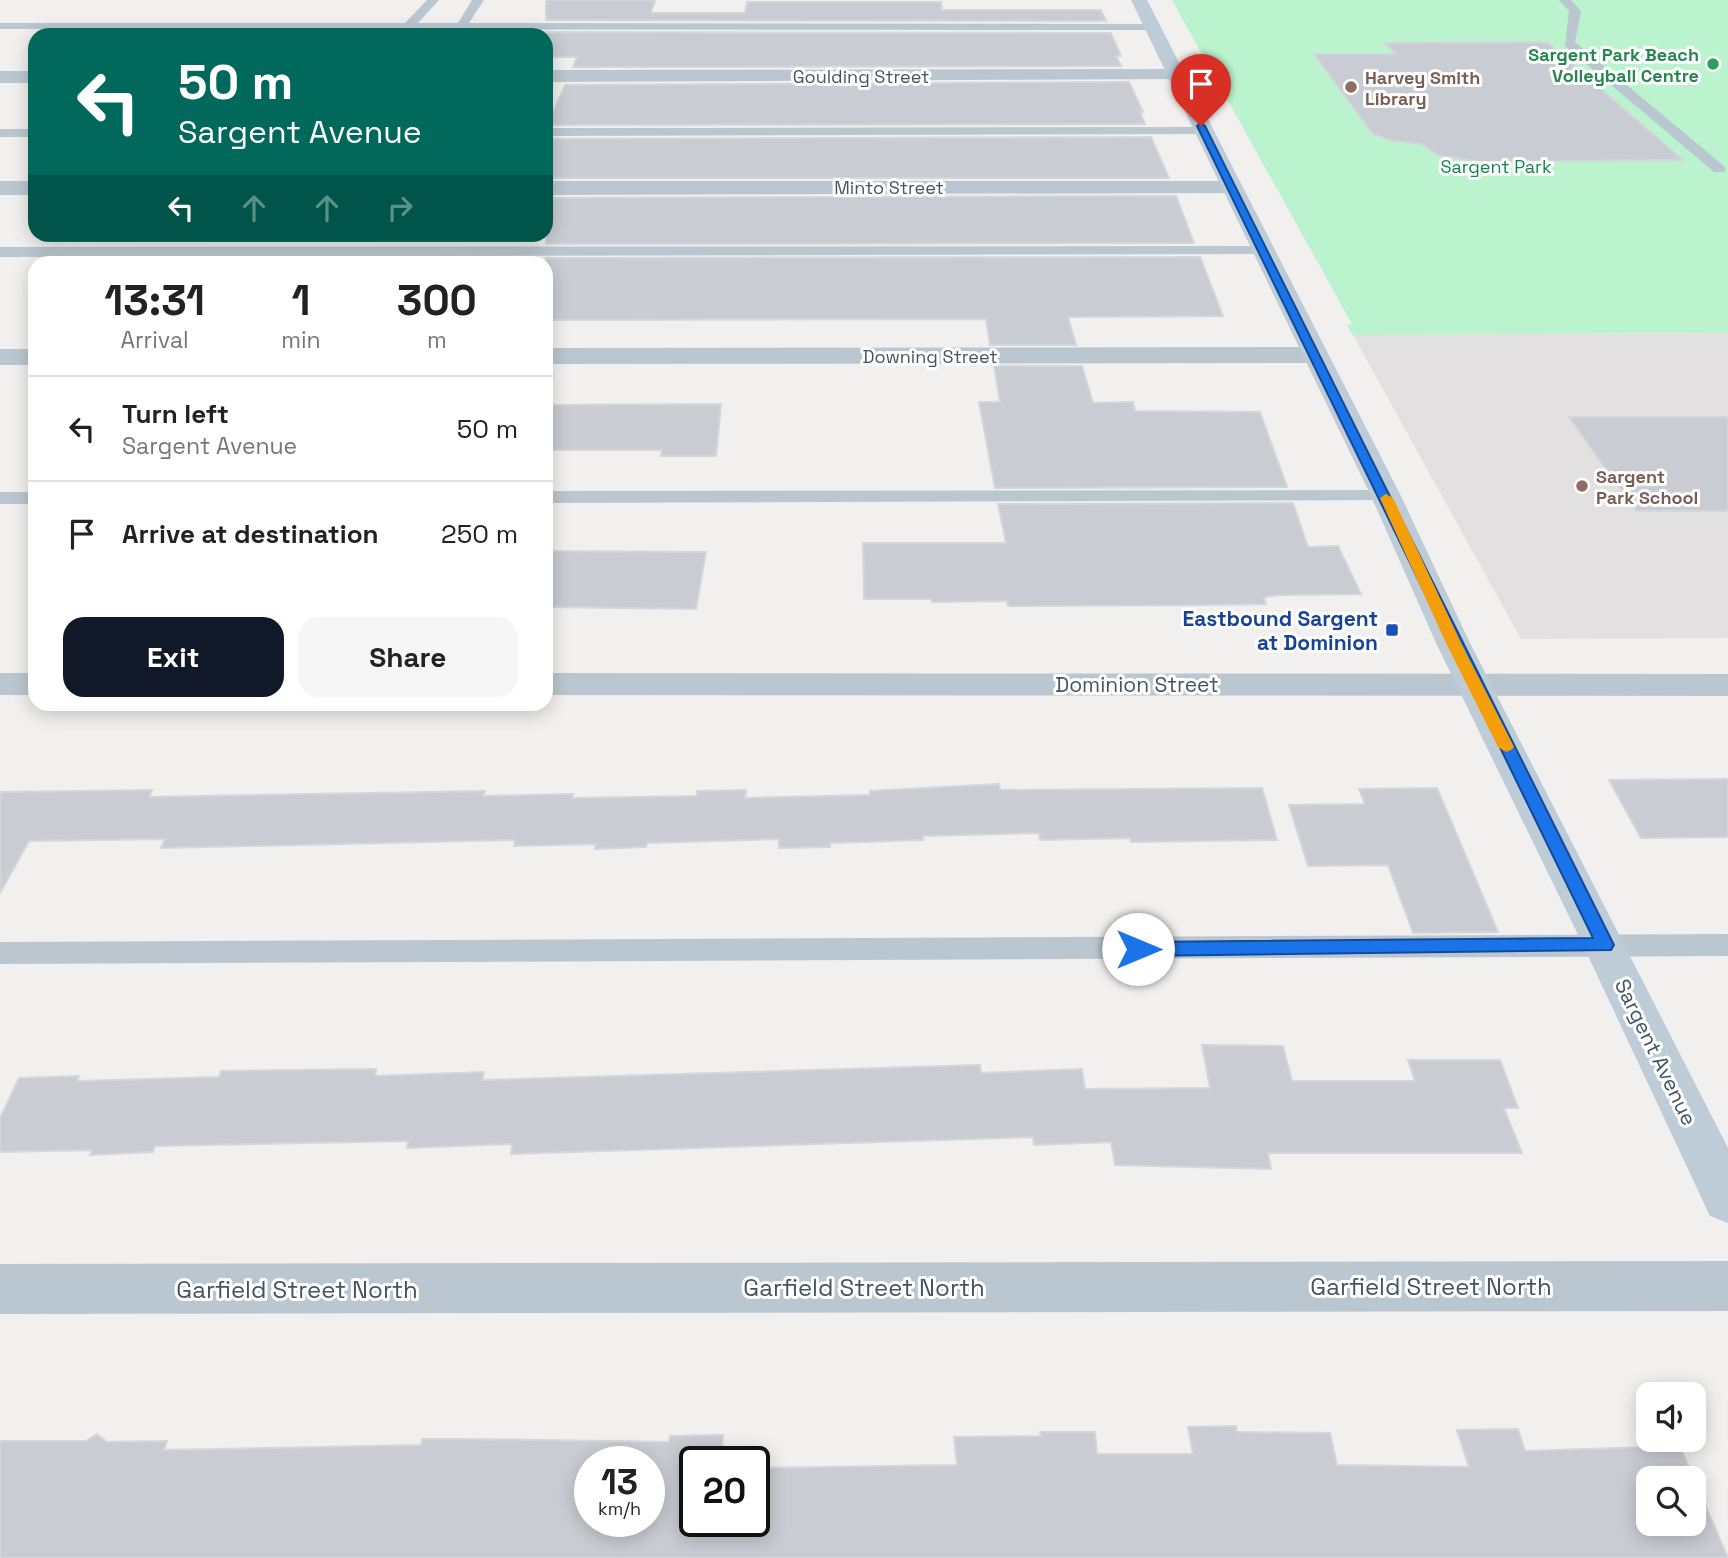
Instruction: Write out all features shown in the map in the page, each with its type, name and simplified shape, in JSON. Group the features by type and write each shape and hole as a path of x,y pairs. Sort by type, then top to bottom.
{"main road":[{"name":"Sargent Avenue","path":"1145,14 1385,496 1474,684 1605,945 1728,1200"}],"street":[{"name":"Goulding Street","path":"553,76 1175,75"},
{"path":"0,77 28,77"},
{"name":"Minto Street","path":"553,188 1231,187"},
{"path":"0,188 28,188"},
{"name":"Downing Street","path":"553,356 1315,355"},
{"path":"0,358 28,357"},
{"path":"0,684 28,684"},
{"name":"Dominion Street","path":"553,684 1728,685"},
{"name":"Garfield Street North","path":"0,1289 1728,1286"}],"lane":[{"path":"408,27 433,0"},
{"path":"461,27 478,0"},
{"path":"1565,0 1575,11 1569,43 1719,169"},
{"path":"0,26 461,27 1145,14"},
{"path":"553,132 1204,131"},
{"path":"0,133 28,133"},
{"path":"0,252 1263,251"},
{"path":"553,497 1385,496"},
{"path":"0,498 28,498"},
{"path":"0,953 1728,945"}],"shaded area":[{"name":"Sargent Park School","path":"1728,333 1728,638 1521,639 1353,335"}],"green space":[{"name":"Sargent Park","path":"1172,0 1728,0 1728,333 1353,335 1347,325 1352,324"}],"building":[{"path":"546,0 655,0 651,13 745,13 747,2 941,2 942,10 1101,10 1106,21 546,20"},
{"path":"553,32 1111,33 1121,56 1116,56 1121,66 573,67 577,57 553,57"},
{"path":"1547,42 1683,160 1480,162 1438,155 1422,144 1393,141 1373,134 1314,54 1396,54 1385,43"},
{"path":"1129,82 1143,112 1140,112 1145,124 553,125 553,112 565,85"},
{"path":"1151,137 1169,178 553,178 553,139"},
{"path":"1176,196 1194,243 546,244 553,242 553,198"},
{"path":"1200,257 1223,316 1068,317 1076,345 990,345 986,319 553,320 553,258"},
{"path":"994,366 1082,366 1093,403 1133,402 1135,411 1260,412 1287,487 995,488 979,402 1000,402"},
{"path":"721,404 716,456 661,456 662,450 553,450 553,405"},
{"path":"1569,417 1728,417 1728,511 1636,511"},
{"path":"1293,503 1308,547 1338,546 1361,594 1281,595 1264,597 1266,604 1203,605 1008,606 1007,601 864,599 863,543 1006,543 998,504"},
{"path":"553,551 706,552 696,609 553,607"},
{"path":"1728,779 1728,837 1641,838 1609,780"},
{"path":"999,784 1000,790 1262,788 1277,840 1040,840 1039,833 923,836 923,840 830,843 830,847 779,848 779,839 647,843 646,847 595,849 596,844 514,846 515,840 161,848 165,839 29,841 0,893 0,792 152,790 149,797 485,791 483,796 573,794 572,798 697,796 697,791 746,790 745,798 870,795 870,791"},
{"path":"1437,788 1498,932 1413,933 1388,865 1308,866 1289,805 1365,804 1359,789"},
{"path":"1202,1045 1283,1046 1292,1081 1415,1081 1408,1060 1500,1060 1518,1108 1504,1108 1522,1153 1268,1153 1271,1169 1115,1165 1111,1142 1034,1145 1033,1137 511,1154 512,1144 407,1148 408,1141 155,1146 153,1152 90,1155 92,1150 0,1152 0,1118 19,1078 79,1076 77,1081 219,1077 221,1071 376,1069 375,1076 484,1072 482,1080 980,1065 981,1073 1082,1069 1085,1089 1210,1088"},
{"path":"1236,1426 1237,1432 1330,1433 1337,1465 1469,1467 1457,1430 1518,1429 1525,1451 1636,1447 1636,1452 1683,1452 1689,1466 1636,1466 1636,1536 1706,1536 1706,1507 1728,1558 0,1558 0,1441 86,1441 97,1434 107,1442 167,1441 164,1450 421,1445 422,1439 669,1442 670,1436 723,1435 722,1446 679,1446 679,1537 770,1537 770,1468 957,1465 954,1437 1095,1432 1097,1454 1193,1454 1188,1427"}],"slow traffic":[{"path":"1386,498 1453,643 1506,747"}],"place":[{"name":"Sargent Park Beach Volleyball Centre","path":"1713,64"},
{"name":"Harvey Smith Library","path":"1351,87"},
{"name":"Sargent Park School","path":"1582,486"},
{"name":"Eastbound Sargent at Dominion","path":"1392,630"}],"route":[{"path":"1138,949 1526,948 1605,945 1453,643 1330,383 1201,126"}]}
